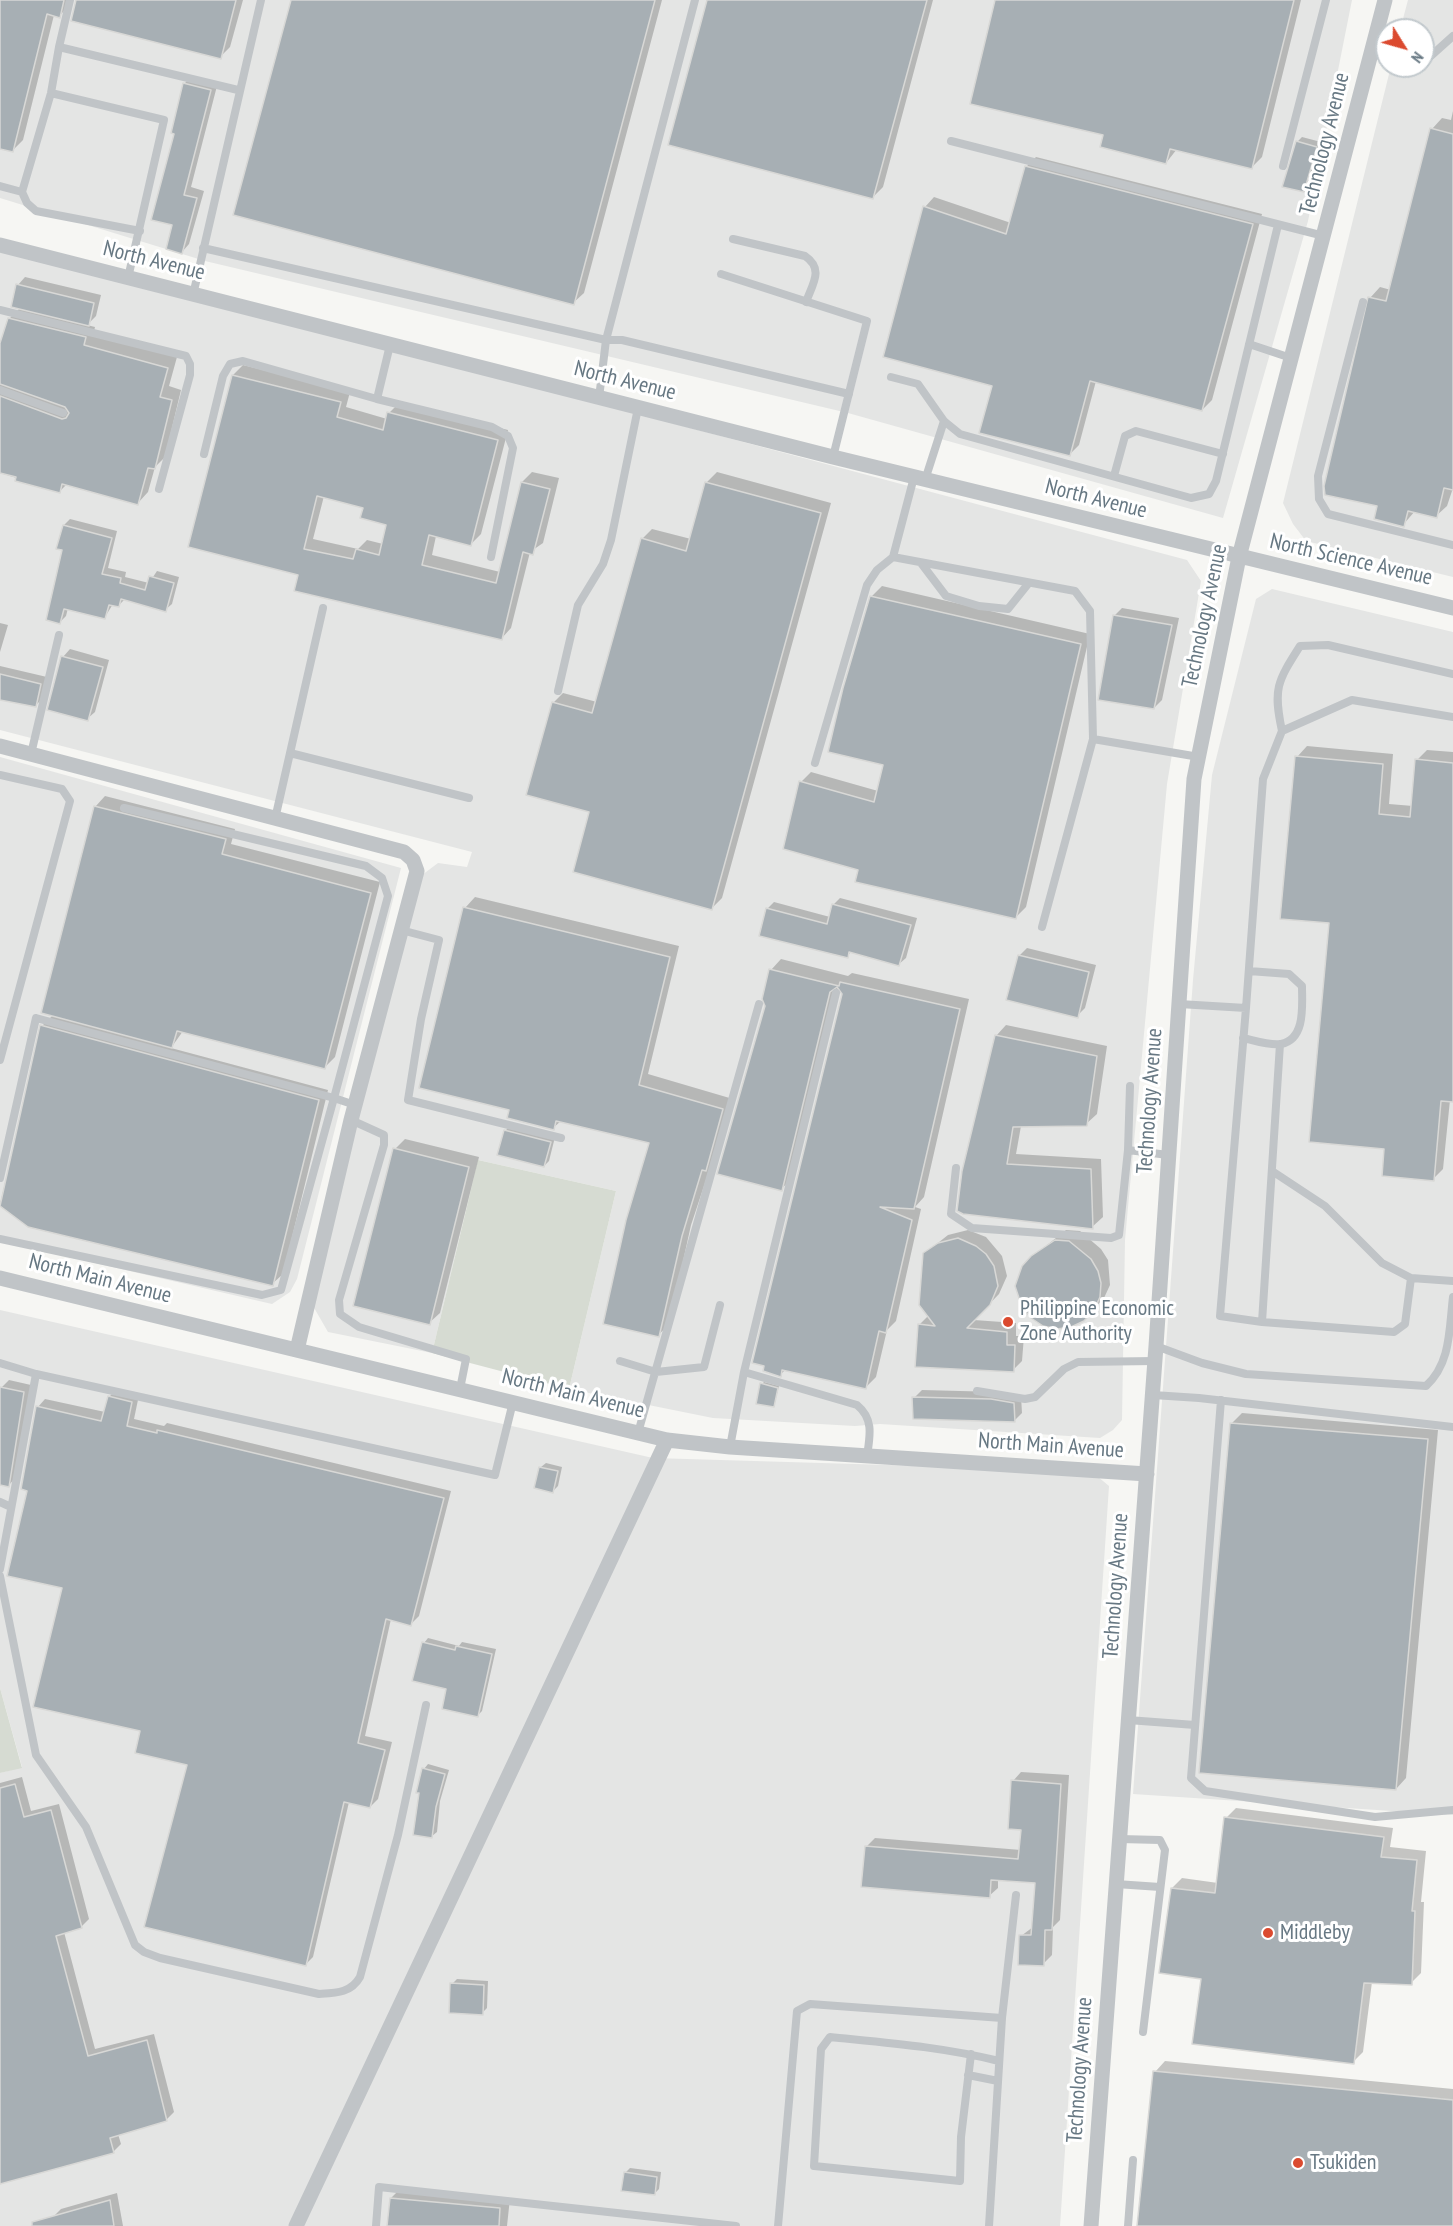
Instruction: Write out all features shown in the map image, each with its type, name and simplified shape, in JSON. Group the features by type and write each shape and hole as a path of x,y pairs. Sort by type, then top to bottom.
{"street":[{"name":"Technology Avenue","path":"1091,2226 1156,1353 1194,779 1239,557 1385,0"},
{"name":"North Avenue","path":"0,245 638,408 1239,557"},
{"name":"North Science Avenue","path":"1239,557 1453,608"},
{"path":"0,746 404,852 413,860 417,871 351,1120 297,1350"},
{"name":"North Main Avenue","path":"0,1278 668,1440 730,1447 1147,1474"},
{"path":"296,2226 668,1440"}],"lane":[{"path":"70,0 51,93 22,192 27,203 36,211 140,231"},
{"path":"193,295 238,90 261,0"},
{"path":"599,398 606,340 695,0"},
{"path":"1283,166 1326,0"},
{"path":"1435,52 1453,36"},
{"path":"59,47 238,90"},
{"path":"1371,54 1375,55"},
{"path":"51,93 164,120 128,278"},
{"path":"951,141 1324,236"},
{"path":"0,186 22,192"},
{"path":"891,377 918,384 944,421 960,434 1191,498 1209,494 1216,481 1223,454 1278,225"},
{"path":"733,239 805,256 814,263 817,271 806,302"},
{"path":"203,248 606,340 622,340 849,394"},
{"path":"722,274 867,321 833,457"},
{"path":"1364,302 1318,476 1319,499 1329,514 1453,545"},
{"path":"0,310 186,356 190,364 190,375 159,489"},
{"path":"1249,344 1292,358"},
{"path":"377,399 390,345"},
{"path":"204,453 223,376 230,364 243,361 377,399 492,427 508,436 513,448 491,557"},
{"path":"0,390 63,413"},
{"path":"558,691 578,605 603,564 612,540 636,428 638,408"},
{"path":"815,763 867,585 877,570 893,558 920,479 944,421"},
{"path":"1113,476 1125,436 1136,431 1223,454"},
{"path":"893,558 1075,591 1090,611 1093,739 1042,927"},
{"path":"921,563 946,596 979,606 1008,609 1028,584"},
{"path":"275,819 323,608"},
{"path":"31,754 58,634"},
{"path":"1411,1278 1405,1324 1394,1332 1262,1322 1220,1316 1263,779 1282,731 1276,702 1280,677 1300,646 1328,645 1453,674"},
{"path":"1282,731 1352,700 1453,717"},
{"path":"1093,739 1199,757"},
{"path":"290,753 469,798"},
{"path":"0,775 62,789 70,801 0,1060"},
{"path":"0,1239 262,1295 281,1290 388,896 382,878 366,866 124,808"},
{"path":"400,930 439,940 408,1100 561,1138"},
{"path":"1243,1038 1281,1044 1293,1037 1303,1018 1302,986 1288,974 1249,971"},
{"path":"730,1447 744,1372 836,993"},
{"path":"638,1433 759,1004"},
{"path":"1179,1004 1246,1008"},
{"path":"0,1178 36,1018 355,1105"},
{"path":"1262,1322 1281,1044"},
{"path":"956,1168 951,1214 972,1228 1111,1238 1119,1235 1122,1227 1128,1150 1130,1086"},
{"path":"351,1120 384,1135 384,1145 339,1299 340,1314 359,1328 466,1359 460,1389"},
{"path":"1128,1150 1168,1155"},
{"path":"1272,1171 1325,1206 1382,1263 1411,1278 1453,1281"},
{"path":"977,1391 1025,1400 1035,1397 1064,1369 1078,1362 1156,1353 1246,1374 1425,1386 1439,1374 1445,1357 1453,1297"},
{"path":"620,1361 656,1372 704,1367 720,1305"},
{"path":"0,1363 36,1374 495,1475 513,1402"},
{"path":"744,1372 857,1405 867,1413 871,1429 867,1456"},
{"path":"0,1569 36,1374"},
{"path":"1153,1395 1221,1400 1453,1427"},
{"path":"1221,1400 1191,1778 1205,1791 1375,1817 1453,1810"},
{"path":"0,1502 11,1507"},
{"path":"0,1576 36,1755 86,1827 135,1945 144,1952 160,1958 318,1994 342,1992 354,1987 360,1977 398,1835 426,1705"},
{"path":"1128,1720 1196,1725"},
{"path":"1120,1839 1160,1840 1165,1850 1143,2032"},
{"path":"1116,1884 1160,1887"},
{"path":"989,2226 1002,2018 1016,1895"},
{"path":"778,2226 798,2011 810,2004 1002,2018"},
{"path":"971,2054 961,2137 960,2181 814,2166 820,2049 830,2037 935,2047 971,2054 999,2061"},
{"path":"968,2074 998,2081"},
{"path":"1128,2226 1133,2160"},
{"path":"376,2226 379,2187 736,2226"}],"shaded area":[{"path":"0,0 1352,0 1308,221 1223,518 848,413 205,261 0,198"},
{"path":"1408,0 1453,0 1453,577 1306,541 1293,524 1283,503 1388,78 1435,78 1435,18 1403,18"},
{"path":"0,252 589,401 1187,560 1201,581 1167,784 1125,1240 1122,1420 1113,1430 1100,1438 880,1424 855,1426 713,1418 569,1389 616,1191 478,1160 432,1353 328,1332 313,1306 357,1119 422,875 438,863 467,867 472,852 0,730"},
{"path":"1272,589 1453,632 1453,1815 1133,1794 1193,980 1212,775 1256,599"},
{"path":"0,757 401,868 297,1279 290,1292 272,1304 0,1241"},
{"path":"478,1160 616,1191 569,1389 432,1353"},
{"path":"0,1310 653,1458 1091,1471 1109,1486 1060,2226 0,2226 0,1773 22,1767 0,1688"},
{"path":"0,1688 22,1768 0,1773"}],"building":[{"path":"0,0 64,0 60,18 47,14 13,152 0,149"},
{"path":"76,0 236,0 221,59 71,21"},
{"path":"291,0 655,0 574,305 233,215"},
{"path":"707,0 927,0 873,199 668,145"},
{"path":"995,0 1294,0 1252,169 1170,149 1166,164 1100,147 1103,135 970,104"},
{"path":"183,83 211,90 184,195 197,198 182,254 166,249 172,225 151,220 174,134 171,133"},
{"path":"1430,128 1453,134 1453,490 1444,488 1437,518 1408,511 1404,527 1374,519 1377,506 1325,495 1324,486 1368,297 1386,301"},
{"path":"1296,141 1317,147 1304,192 1282,187"},
{"path":"1025,166 1253,224 1202,411 1090,381 1070,456 979,433 992,386 883,357 923,206 1006,234"},
{"path":"16,284 94,303 89,326 11,307"},
{"path":"8,318 86,337 84,345 168,368 160,397 172,400 155,469 148,468 138,505 62,484 60,493 15,481 16,477 0,473 0,396 62,419 66,418 69,413 65,407 0,384 0,343"},
{"path":"232,375 341,402 337,417 383,430 387,412 498,440 471,546 429,535 422,565 496,583 521,482 550,489 533,555 523,552 502,640 294,591 298,575 188,547","holes":["317,496 363,508 360,518 386,525 379,555 356,549 353,559 304,549"]},
{"path":"705,482 821,513 712,910 573,872 589,812 526,795 552,702 592,713 641,538 686,551"},
{"path":"63,525 112,538 102,574 121,578 120,583 145,590 149,576 174,583 166,612 121,599 119,607 109,605 105,619 64,609 60,624 46,620 62,550 56,549"},
{"path":"870,596 1081,644 1016,919 855,882 858,870 783,849 799,781 874,802 883,765 828,752 843,688"},
{"path":"1113,615 1172,625 1154,709 1098,700"},
{"path":"61,656 103,667 88,721 47,710"},
{"path":"0,674 41,684 36,707 0,700"},
{"path":"1295,756 1383,764 1379,814 1410,817 1415,759 1453,763 1453,1102 1441,1101 1434,1181 1382,1176 1384,1149 1309,1142 1329,923 1280,919"},
{"path":"94,806 226,839 222,854 371,893 325,1069 177,1031 172,1048 41,1013"},
{"path":"832,904 911,925 899,966 849,952 848,958 759,936 766,908 827,924"},
{"path":"463,907 670,957 639,1085 723,1109 706,1171 702,1170 682,1236 659,1337 603,1324 626,1220 649,1143 556,1121 554,1130 507,1118 509,1110 419,1088"},
{"path":"1018,955 1089,972 1078,1018 1006,1000"},
{"path":"769,969 839,986 840,982 960,1009 914,1209 880,1207 912,1220 886,1333 879,1331 866,1389 782,1370 781,1377 763,1371 764,1366 752,1363 842,994 837,987 830,992 782,1191 717,1174 765,1006 762,999"},
{"path":"40,1025 319,1100 273,1286 28,1227 0,1206"},
{"path":"995,1035 1097,1056 1087,1126 1013,1127 1007,1164 1091,1169 1093,1229 963,1214 957,1211 962,1171"},
{"path":"504,1130 551,1142 544,1167 497,1155"},
{"path":"393,1148 469,1167 430,1325 353,1306"},
{"path":"958,1238 976,1246 986,1254 994,1266 998,1286 990,1305 967,1328 1007,1332 1007,1345 1015,1345 1014,1372 915,1367 918,1324 935,1326 919,1305 923,1253 938,1243"},
{"path":"1055,1240 1069,1241 1091,1259 1098,1271 1101,1283 1100,1297 1094,1310 1084,1321 1071,1327 1057,1329 1043,1326 1031,1318 1022,1307 1015,1286 1022,1266 1031,1256"},
{"path":"760,1383 778,1388 774,1407 756,1404"},
{"path":"0,1387 24,1392 9,1487 0,1485"},
{"path":"108,1396 132,1402 127,1426 157,1433 157,1430 444,1498 411,1626 386,1619 358,1743 385,1750 370,1808 344,1802 306,1966 144,1927 187,1765 135,1753 140,1731 33,1707 62,1588 7,1576 27,1491 21,1489 36,1406 101,1421"},
{"path":"912,1397 991,1399 1014,1403 1015,1422 913,1419"},
{"path":"1230,1423 1428,1439 1396,1790 1199,1773"},
{"path":"539,1467 558,1471 553,1493 534,1488"},
{"path":"422,1642 455,1650 456,1646 492,1654 478,1717 442,1709 446,1689 412,1681"},
{"path":"422,1768 445,1774 436,1807 432,1838 413,1835 419,1793 416,1793"},
{"path":"1011,1780 1061,1784 1052,1930 1045,1930 1044,1966 1018,1965 1019,1935 1031,1935 1035,1883 991,1880 990,1898 861,1887 865,1846 1018,1859 1021,1830 1008,1829"},
{"path":"15,1784 24,1817 51,1810 82,1928 56,1936 88,2056 147,2040 167,2121 110,2138 114,2153 0,2184 0,1788"},
{"name":"Middleby","path":"1224,1817 1384,1837 1381,1857 1417,1860 1412,1911 1415,1911 1412,1985 1364,1983 1354,2064 1192,2044 1201,1979 1159,1973 1171,1888 1215,1893"},
{"path":"450,1983 484,1985 483,2015 449,2013"},
{"name":"Tsukiden","path":"1153,2071 1453,2100 1453,2226 1137,2226"},
{"path":"624,2172 657,2177 655,2195 621,2191"},
{"path":"390,2198 500,2208 499,2226 387,2226"},
{"path":"110,2200 114,2226 32,2226 32,2222"}],"place":[{"name":"Philippine Economic Zone Authority","path":"1008,1322"},
{"name":"Middleby","path":"1268,1933"},
{"name":"Tsukiden","path":"1298,2163"}]}
